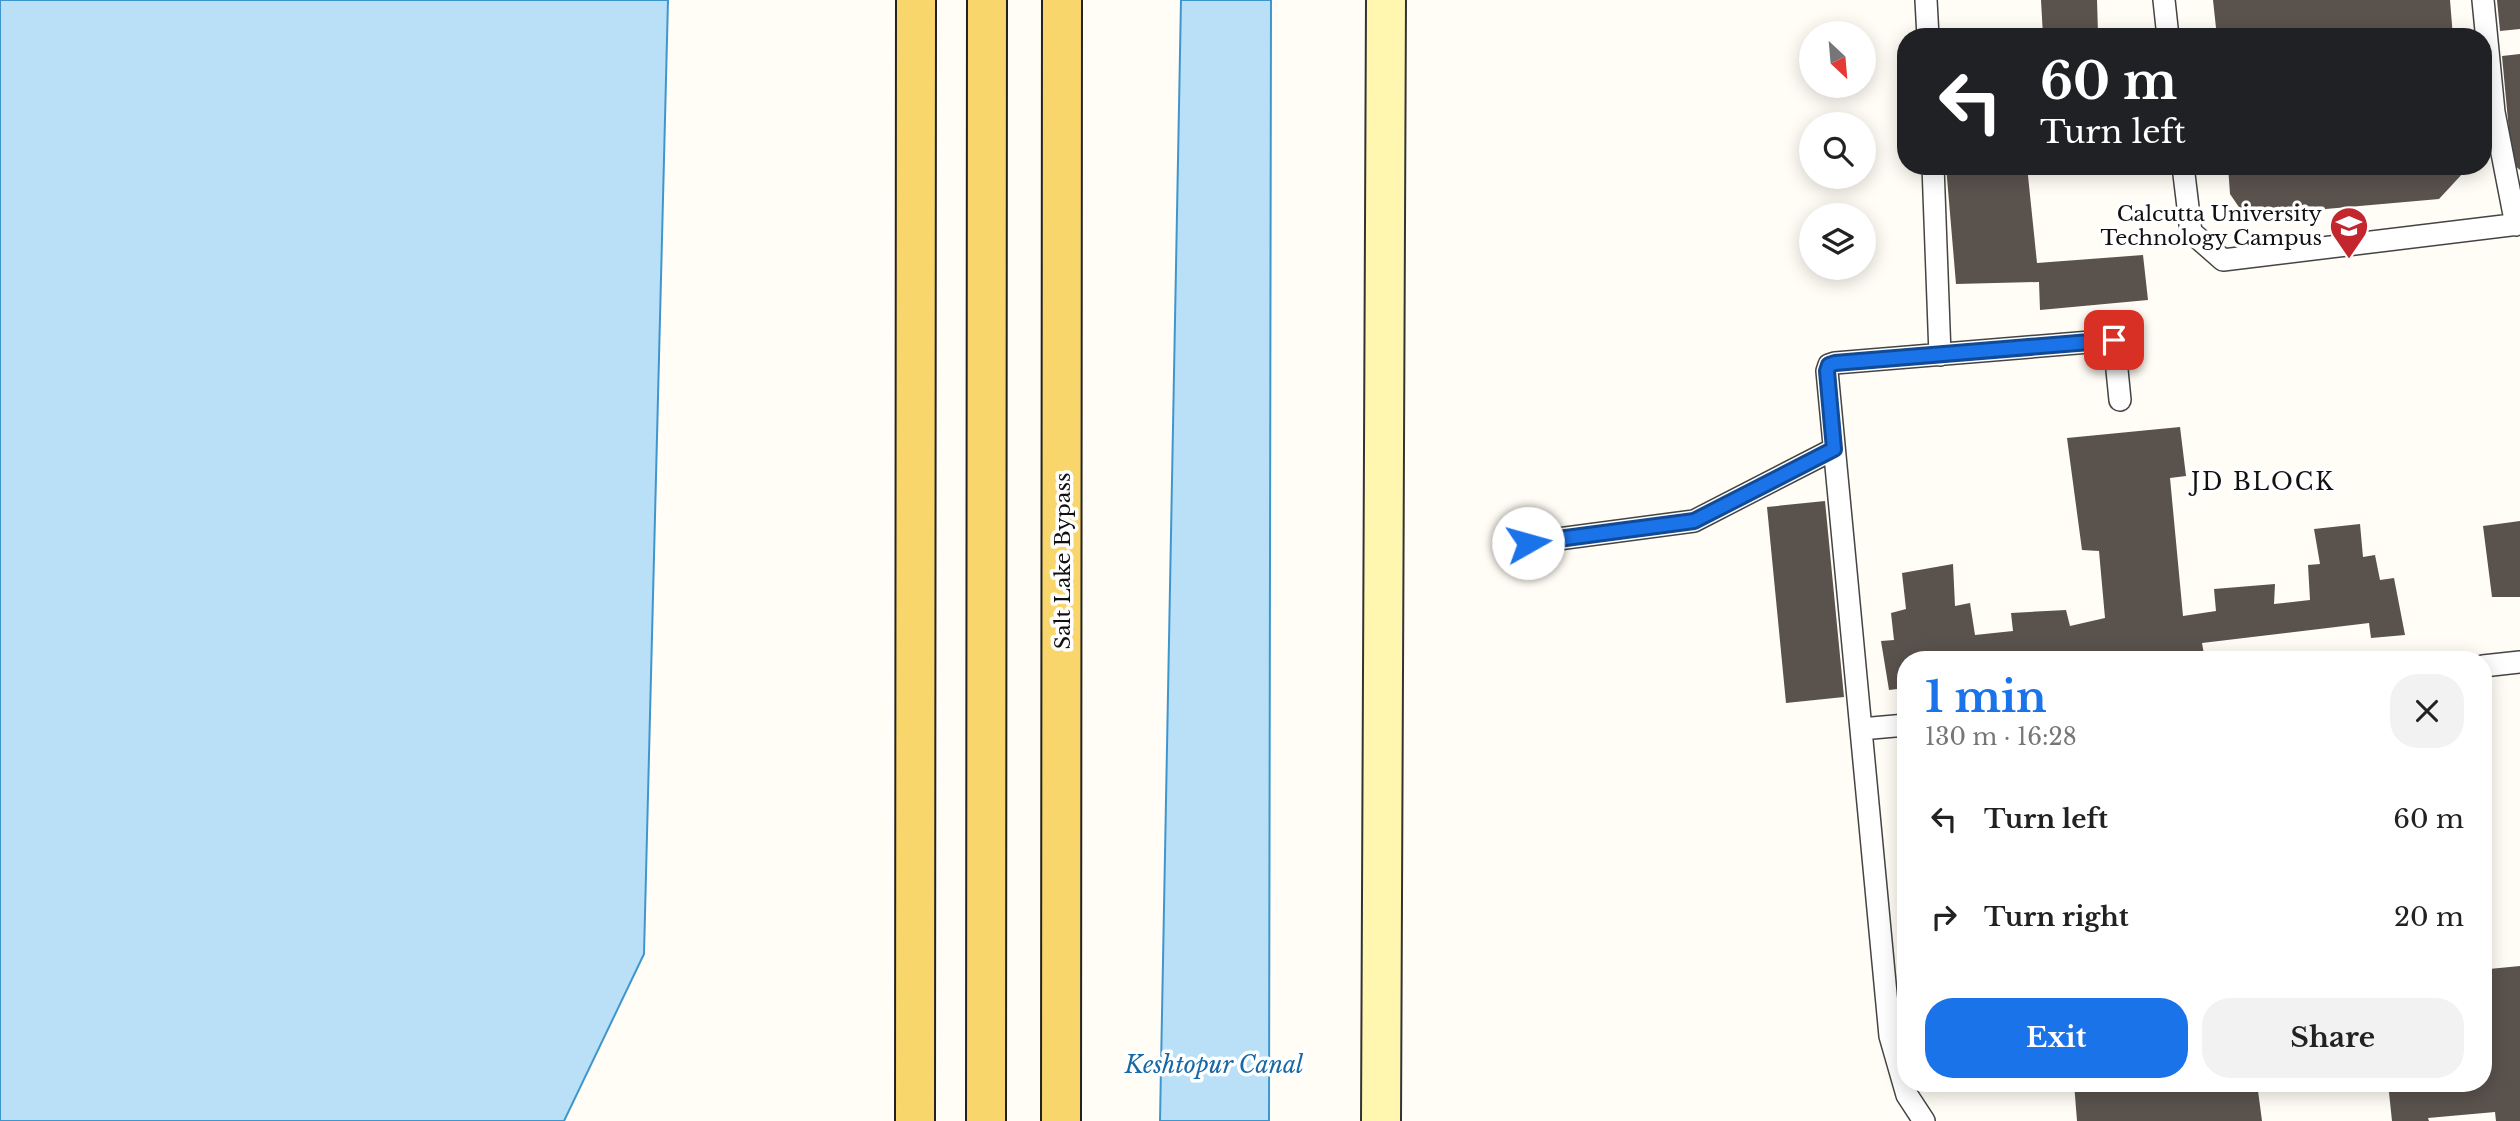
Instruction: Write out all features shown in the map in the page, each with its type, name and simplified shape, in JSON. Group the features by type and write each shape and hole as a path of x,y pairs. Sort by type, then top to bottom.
{"main road":[{"path":"915,1121 916,0"},
{"path":"986,1121 987,0"},
{"name":"Salt Lake Bypass","path":"1061,1121 1062,0"}],"street":[{"path":"1381,1121 1386,0"}],"lane":[{"path":"1926,0 1928,28"},
{"path":"2164,0 2167,28"},
{"path":"2483,0 2486,28"},
{"path":"2184,175 2191,232 2222,260 2518,225 2492,92"},
{"path":"1933,175 1940,355"},
{"path":"1897,1060 1890,1036 1834,449 1829,365 2114,340 2120,400"},
{"path":"1528,543 1694,521 1834,449"},
{"path":"2492,665 2520,662"},
{"path":"1861,729 1897,726"},
{"path":"1906,1092 1924,1121"}],"water":[{"path":"0,0 668,0 644,954 564,1121 0,1121"},
{"name":"Keshtopur Canal","path":"1181,0 1271,0 1269,1121 1160,1121"}],"building":[{"path":"2041,0 2097,0 2098,28 2043,28"},
{"path":"2213,0 2450,0 2452,28 2216,28"},
{"path":"2497,0 2520,0 2520,29 2500,31"},
{"path":"2520,54 2520,170 2512,163 2502,56"},
{"path":"1947,175 2028,175 2037,263 2143,255 2148,300 2040,310 2039,282 1956,284"},
{"path":"2229,175 2461,175 2439,199 2245,216 2230,194"},
{"path":"2180,427 2186,476 2170,478 2183,616 2216,611 2214,589 2275,584 2274,604 2310,600 2308,565 2320,564 2314,529 2360,524 2363,557 2375,555 2380,580 2394,578 2405,635 2371,638 2369,623 2202,643 2203,651 1897,651 1897,689 1889,690 1881,641 1894,640 1891,613 1906,609 1902,573 1953,564 1955,606 1970,603 1975,635 2013,631 2011,613 2066,610 2070,626 2105,618 2099,551 2082,550 2067,438"},
{"path":"1825,501 1844,697 1786,703 1767,507"},
{"path":"2520,521 2520,597 2492,597 2483,526"},
{"path":"2520,966 2520,1121 2496,1121 2495,1112 2428,1118 2429,1121 2392,1121 2389,1092 2492,1092 2492,969"},
{"path":"2075,1092 2258,1092 2262,1121 2077,1121"}],"place":[{"name":"Calcutta University Technology Campus","path":"2349,260"}],"district":[{"name":"JD BLOCK","path":"2263,482"}],"route":[{"path":"1528,543 1680,526 1834,449 1827,371 1829,365 2114,340"}]}
